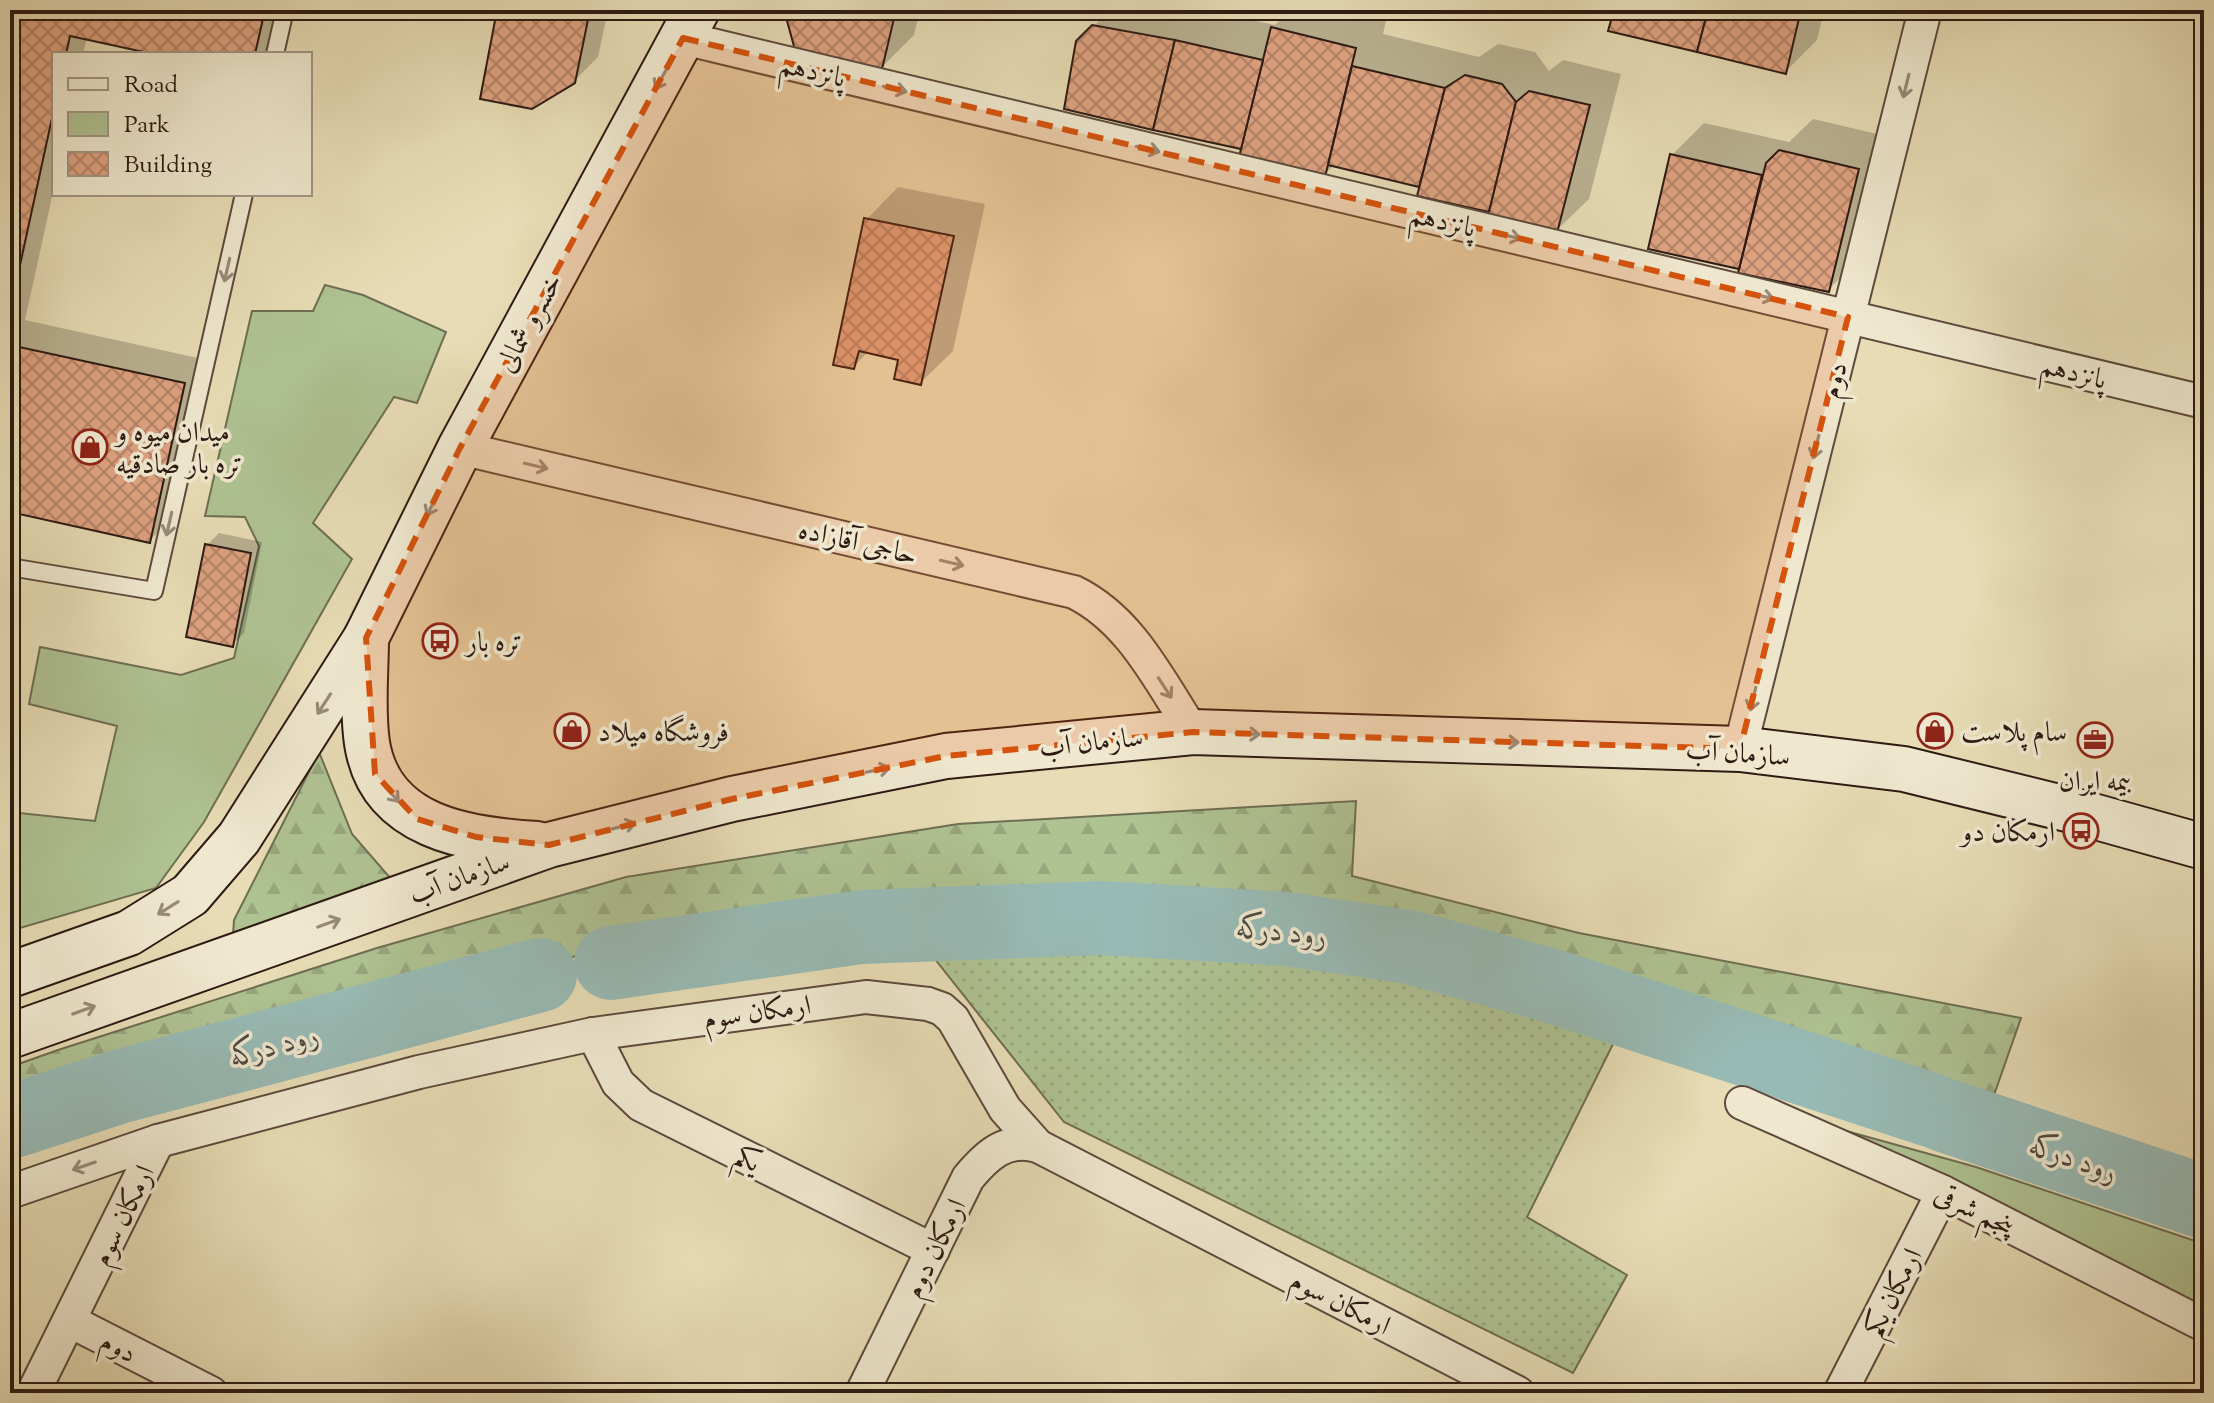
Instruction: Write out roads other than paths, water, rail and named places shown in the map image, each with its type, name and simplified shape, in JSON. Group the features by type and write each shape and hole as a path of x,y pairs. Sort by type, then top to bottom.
{"main road":[{"name":"خسرو شمالی","path":"366,638 460,448 690,24"},
{"path":"366,638 367,742 375,774 393,798 417,819 444,830 505,842 549,845"},
{"path":"10,975 129,933 190,895 239,838 366,638"},
{"name":"سازمان آب","path":"10,1036 549,845 732,799 946,756 1193,732 1740,749 1904,769 2204,847"}],"street":[{"name":"دوم","path":"1740,749 1925,10"},
{"name":"پانزدهم","path":"690,24 1848,317 2204,402"},
{"name":"حاجی آقازاده","path":"460,448 1074,592 1111,615 1134,641 1193,732"},
{"name":"ارمکان سوم","path":"33,1393 158,1141 419,1072 593,1034 866,997 928,1004 942,1009 953,1019 1005,1109 1038,1146 1518,1393"},
{"name":"یکم","path":"593,1034 618,1083 641,1105 933,1250"},
{"name":"پنجم شرقی","path":"1742,1103 1943,1192 2204,1325"},
{"path":"10,1192 158,1141"},
{"name":"ارمکان دوم","path":"862,1393 968,1178 980,1163 1003,1146 1027,1143 1038,1146"},
{"name":"ارمکان یکم","path":"1840,1393 1943,1192"},
{"name":"دوم","path":"70,1321 211,1393"}],"lane":[{"path":"275,52 285,10"},
{"path":"10,567 154,591 244,196"}],"waterway":[{"name":"رود درکه","path":"611,963 861,927 1102,918 1286,929 1409,947 1549,985 1931,1110"},
{"name":"رود درکه","path":"10,1122 118,1087 540,975"},
{"name":"رود درکه","path":"1944,1115 2204,1202"}],"place":[{"name":"میدان میوه و تره بار صادقیه","path":"90,447"},
{"name":"تره بار","path":"440,641"},
{"name":"فروشگاه میلاد","path":"572,731"},
{"name":"سام پلاست","path":"1935,731"},
{"name":"بیمه ایران","path":"2095,740"},
{"name":"ارمکان دو","path":"2081,831"}]}
